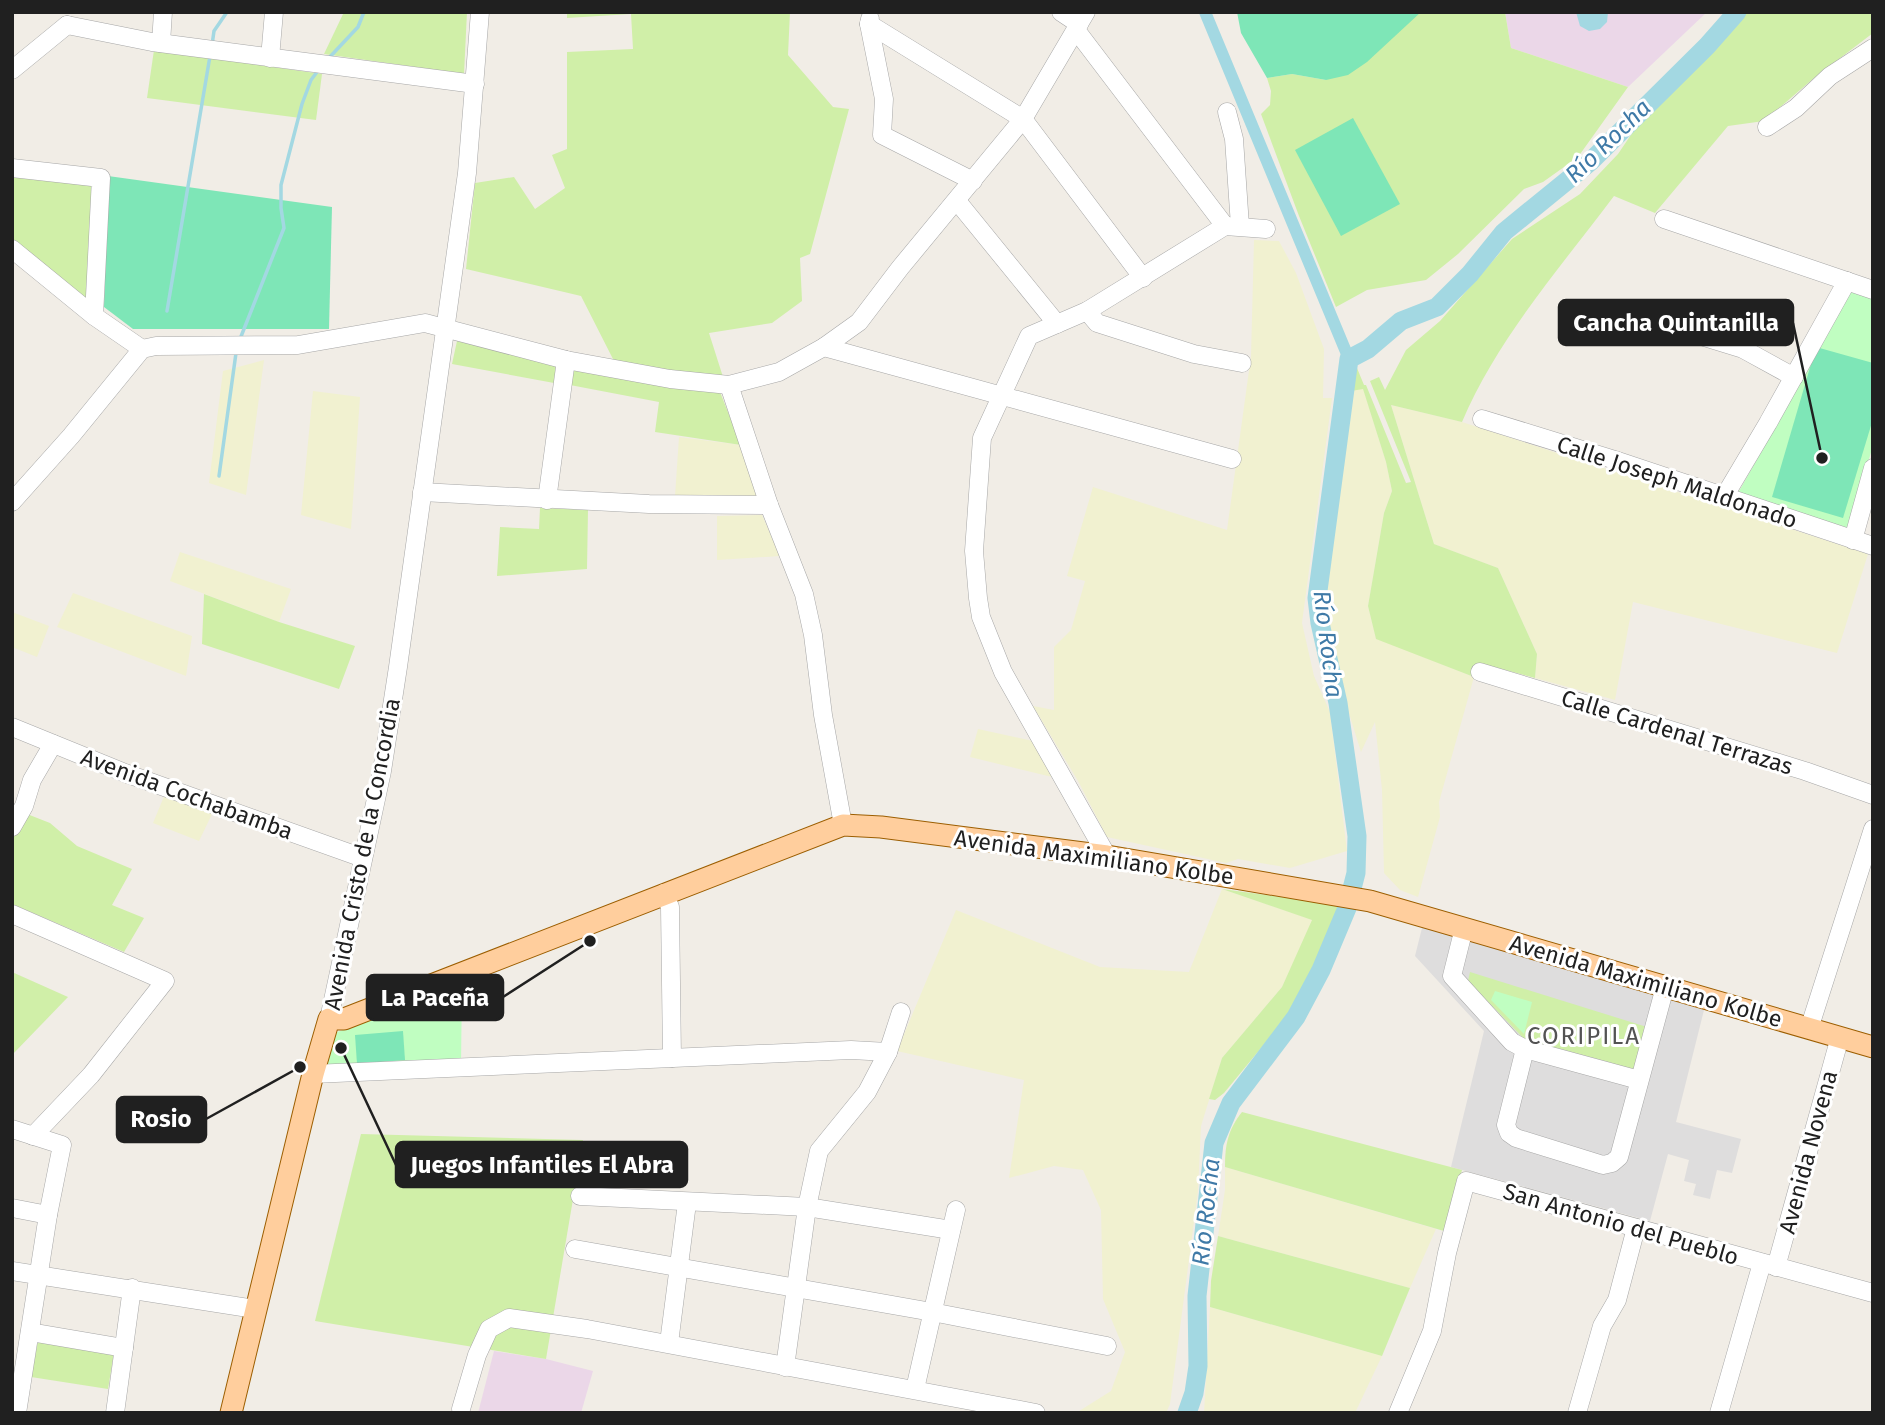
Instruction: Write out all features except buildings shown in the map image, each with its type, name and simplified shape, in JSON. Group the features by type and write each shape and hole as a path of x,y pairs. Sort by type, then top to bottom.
{"main road":[{"name":"Avenida Maximiliano Kolbe","path":"329,1019 344,1019 842,825 881,827 1107,856 1370,901 1873,1047"},
{"name":"Avenida Cristo de la Concordia","path":"231,1413 313,1074 329,1019"}],"street":[{"path":"161,43 163,12"},
{"path":"270,58 274,12"},
{"name":"Avenida Cristo de la Concordia","path":"329,1019 382,772 460,223 480,12"},
{"path":"1061,12 1080,22 1232,226"},
{"path":"871,18 1023,120 1143,278"},
{"path":"871,18 884,100 882,135 973,181"},
{"path":"12,70 65,19 161,43 475,84"},
{"path":"12,502 71,436 142,349 156,346 298,345 425,323 566,360 670,379 729,385 779,372 824,347 859,321 1023,120 1080,22"},
{"path":"1767,127 1796,108 1830,76 1873,48"},
{"path":"1227,112 1234,139 1232,226"},
{"path":"12,168 101,178 94,316"},
{"path":"957,201 1057,324"},
{"path":"1664,219 1873,290"},
{"path":"1107,856 1003,672 981,617 974,551 982,438 1029,336 1087,311 1232,226 1266,229"},
{"path":"12,249 94,316 142,349"},
{"path":"1724,497 1847,281"},
{"path":"1087,311 1097,323 1194,354 1242,363"},
{"path":"1625,328 1634,324 1655,322 1744,349 1794,377"},
{"path":"824,347 1232,459"},
{"path":"547,500 566,360"},
{"path":"729,385 769,505 804,594 813,635 823,715 842,825"},
{"name":"Calle Joseph Maldonado","path":"1482,419 1873,546"},
{"path":"1853,540 1873,468"},
{"path":"422,492 547,500 769,505"},
{"name":"Calle Cardenal Terrazas","path":"1480,672 1805,771 1873,795"},
{"name":"Avenida Cochabamba","path":"12,727 137,778 363,858"},
{"path":"12,827 24,806 32,780 53,744"},
{"path":"1809,1029 1873,829"},
{"path":"664,893 670,907 672,1058"},
{"path":"12,914 165,981 91,1075 33,1136"},
{"path":"1464,928 1452,976 1512,1042 1525,1049 1639,1080"},
{"path":"1525,1049 1506,1125 1509,1133 1516,1138 1603,1165 1612,1163 1619,1157 1665,987"},
{"path":"785,1367 807,1207 819,1151 867,1091 888,1052 901,1012"},
{"name":"Avenida Novena","path":"1719,1413 1769,1265 1840,1037"},
{"path":"313,1074 850,1050 888,1052"},
{"path":"12,1129 62,1145 48,1215 18,1413"},
{"name":"San Antonio del Pueblo","path":"1398,1413 1432,1331 1447,1253 1466,1181 1873,1293"},
{"path":"580,1196 807,1207 951,1230"},
{"path":"668,1343 687,1203"},
{"path":"12,1208 48,1215"},
{"path":"915,1389 956,1210"},
{"path":"1577,1413 1602,1326 1617,1300 1636,1228"},
{"path":"575,1249 797,1287 1107,1346"},
{"path":"12,1271 255,1309"},
{"path":"115,1413 132,1289"},
{"path":"461,1409 477,1355 489,1329 509,1318 668,1343 1036,1413"},
{"path":"30,1332 124,1348"}],"shaded area":[{"path":"1505,12 1707,12 1628,87 1511,48"},
{"path":"1423,924 1704,1010 1676,1122 1741,1139 1732,1173 1717,1170 1710,1199 1693,1195 1696,1184 1684,1181 1689,1160 1668,1154 1650,1221 1451,1167 1484,1031 1415,956"},
{"path":"494,1351 546,1359 593,1371 581,1413 478,1413"}],"green space":[{"path":"344,12 467,12 464,74 324,54"},
{"path":"567,12 790,12 788,55 833,107 849,109 810,254 800,258 802,301 772,323 709,333 723,377 682,375 614,361 581,296 466,269 475,183 514,177 535,209 565,188 552,155 567,149 567,52 633,49 631,14 567,18"},
{"path":"1237,12 1421,12 1367,62 1348,75 1326,80 1292,74 1267,78 1241,33"},
{"path":"1379,12 1505,12 1511,48 1628,87 1578,157 1543,182 1524,189 1458,254 1426,280 1367,290 1336,307 1261,114 1270,105 1271,91 1267,78 1292,74 1326,80"},
{"path":"1744,12 1873,12 1873,33 1764,121 1728,126 1655,213 1614,196 1511,333 1476,391 1462,422 1391,405 1434,544 1498,568 1537,654 1535,678 1479,663 1474,677 1376,639 1368,606 1384,513 1392,491 1386,462 1363,389 1351,391 1357,368 1406,483 1411,482 1370,381 1379,377 1385,390 1406,350 1440,321 1512,239 1580,194 1618,154 1641,120 1672,89 1678,75 1705,56"},
{"path":"154,50 322,74 316,120 147,98"},
{"path":"1353,118 1400,204 1341,236 1295,150"},
{"path":"12,175 94,184 88,303 12,242"},
{"path":"108,176 332,207 329,329 133,329 104,307"},
{"path":"1254,240 1279,241 1296,273 1324,349 1323,398 1332,398 1302,623 1314,676 1330,712 1347,851 1290,868 1238,859 1226,863 1107,837 1078,781 1033,706 1054,710 1054,647 1071,630 1085,581 1067,576 1093,487 1227,530 1251,356"},
{"path":"1851,292 1873,299 1873,445 1849,530 1738,493"},
{"path":"457,341 556,365 554,383 452,364"},
{"path":"1816,347 1873,363 1873,419 1843,518 1772,497"},
{"path":"264,360 246,495 209,483 223,371"},
{"path":"570,368 720,392 741,445 655,432 659,402 570,385"},
{"path":"1363,388 1392,491 1384,513 1368,606 1376,638 1474,677 1439,802 1440,817 1418,897 1400,890 1384,873 1382,790 1375,722 1361,752 1348,710 1322,600 1351,391"},
{"path":"313,391 360,397 351,529 301,515"},
{"path":"1391,405 1462,422 1868,554 1837,653 1633,602 1615,700 1535,678 1537,654 1498,568 1434,544"},
{"path":"679,437 741,445 757,497 675,496"},
{"path":"540,508 588,510 587,569 497,576 500,527 539,529"},
{"path":"762,515 780,556 717,560 717,516"},
{"path":"180,552 291,589 279,622 170,581"},
{"path":"73,593 192,636 186,676 57,627"},
{"path":"204,594 355,646 339,689 202,644"},
{"path":"12,612 49,626 37,657 12,647"},
{"path":"978,729 1033,741 1052,777 970,757"},
{"path":"165,794 213,812 199,841 153,823"},
{"path":"27,814 50,823 77,846 132,869 112,905 144,918 124,952 12,904 12,840"},
{"path":"1222,889 1313,920 1282,987 1222,1058 1201,1126 1198,1191 1170,1404 1166,1413 1076,1413 1111,1391 1125,1352 1103,1299 1101,1210 1083,1170 1054,1166 1009,1178 1024,1080 897,1051 956,910 1100,967 1189,972"},
{"path":"1222,889 1339,905 1332,927 1290,1013 1224,1093 1215,1100 1209,1099 1222,1058 1282,987 1312,920"},
{"path":"12,972 68,997 12,1055"},
{"path":"1470,972 1647,1027 1634,1073 1615,1069 1612,1063 1557,1048 1550,1051 1529,1044 1468,981"},
{"path":"462,985 461,1063 324,1070 332,1034"},
{"path":"1495,991 1532,1002 1524,1034 1491,1000"},
{"path":"403,1031 405,1060 357,1064 355,1035"},
{"path":"1242,1112 1462,1170 1444,1231 1225,1167 1228,1138"},
{"path":"361,1134 583,1140 546,1359 315,1321"},
{"path":"1225,1167 1436,1229 1410,1288 1218,1236 1225,1190"},
{"path":"1218,1236 1410,1288 1382,1356 1210,1307"},
{"path":"1210,1307 1382,1356 1355,1413 1204,1413"},
{"path":"38,1341 114,1353 108,1389 31,1377"}],"water":[{"path":"1576,12 1608,12 1607,22 1600,29 1589,31 1580,26"}],"waterway":[{"path":"212,45 214,31 227,12"},
{"path":"327,60 358,27 364,12"},
{"path":"1205,12 1349,359"},
{"name":"Río Rocha","path":"1187,1413 1194,1393 1198,1366 1197,1296 1214,1143 1231,1103 1296,1017 1321,970 1347,908 1356,873 1357,836 1338,703 1317,598 1349,359 1368,349 1401,321 1437,307 1470,274 1504,232 1590,162 1707,46 1737,12"},
{"path":"167,311 210,56"},
{"path":"240,339 284,228 281,185 302,104 311,80 320,68"},
{"path":"219,476 236,353"}],"place":[{"name":"Cancha Quintanilla","path":"1822,458"},
{"name":"La Paceña","path":"590,941"},
{"name":"Juegos Infantiles El Abra","path":"341,1048"},
{"name":"Rosio","path":"300,1067"}],"district":[{"name":"CORIPILA","path":"1584,1036"}]}
